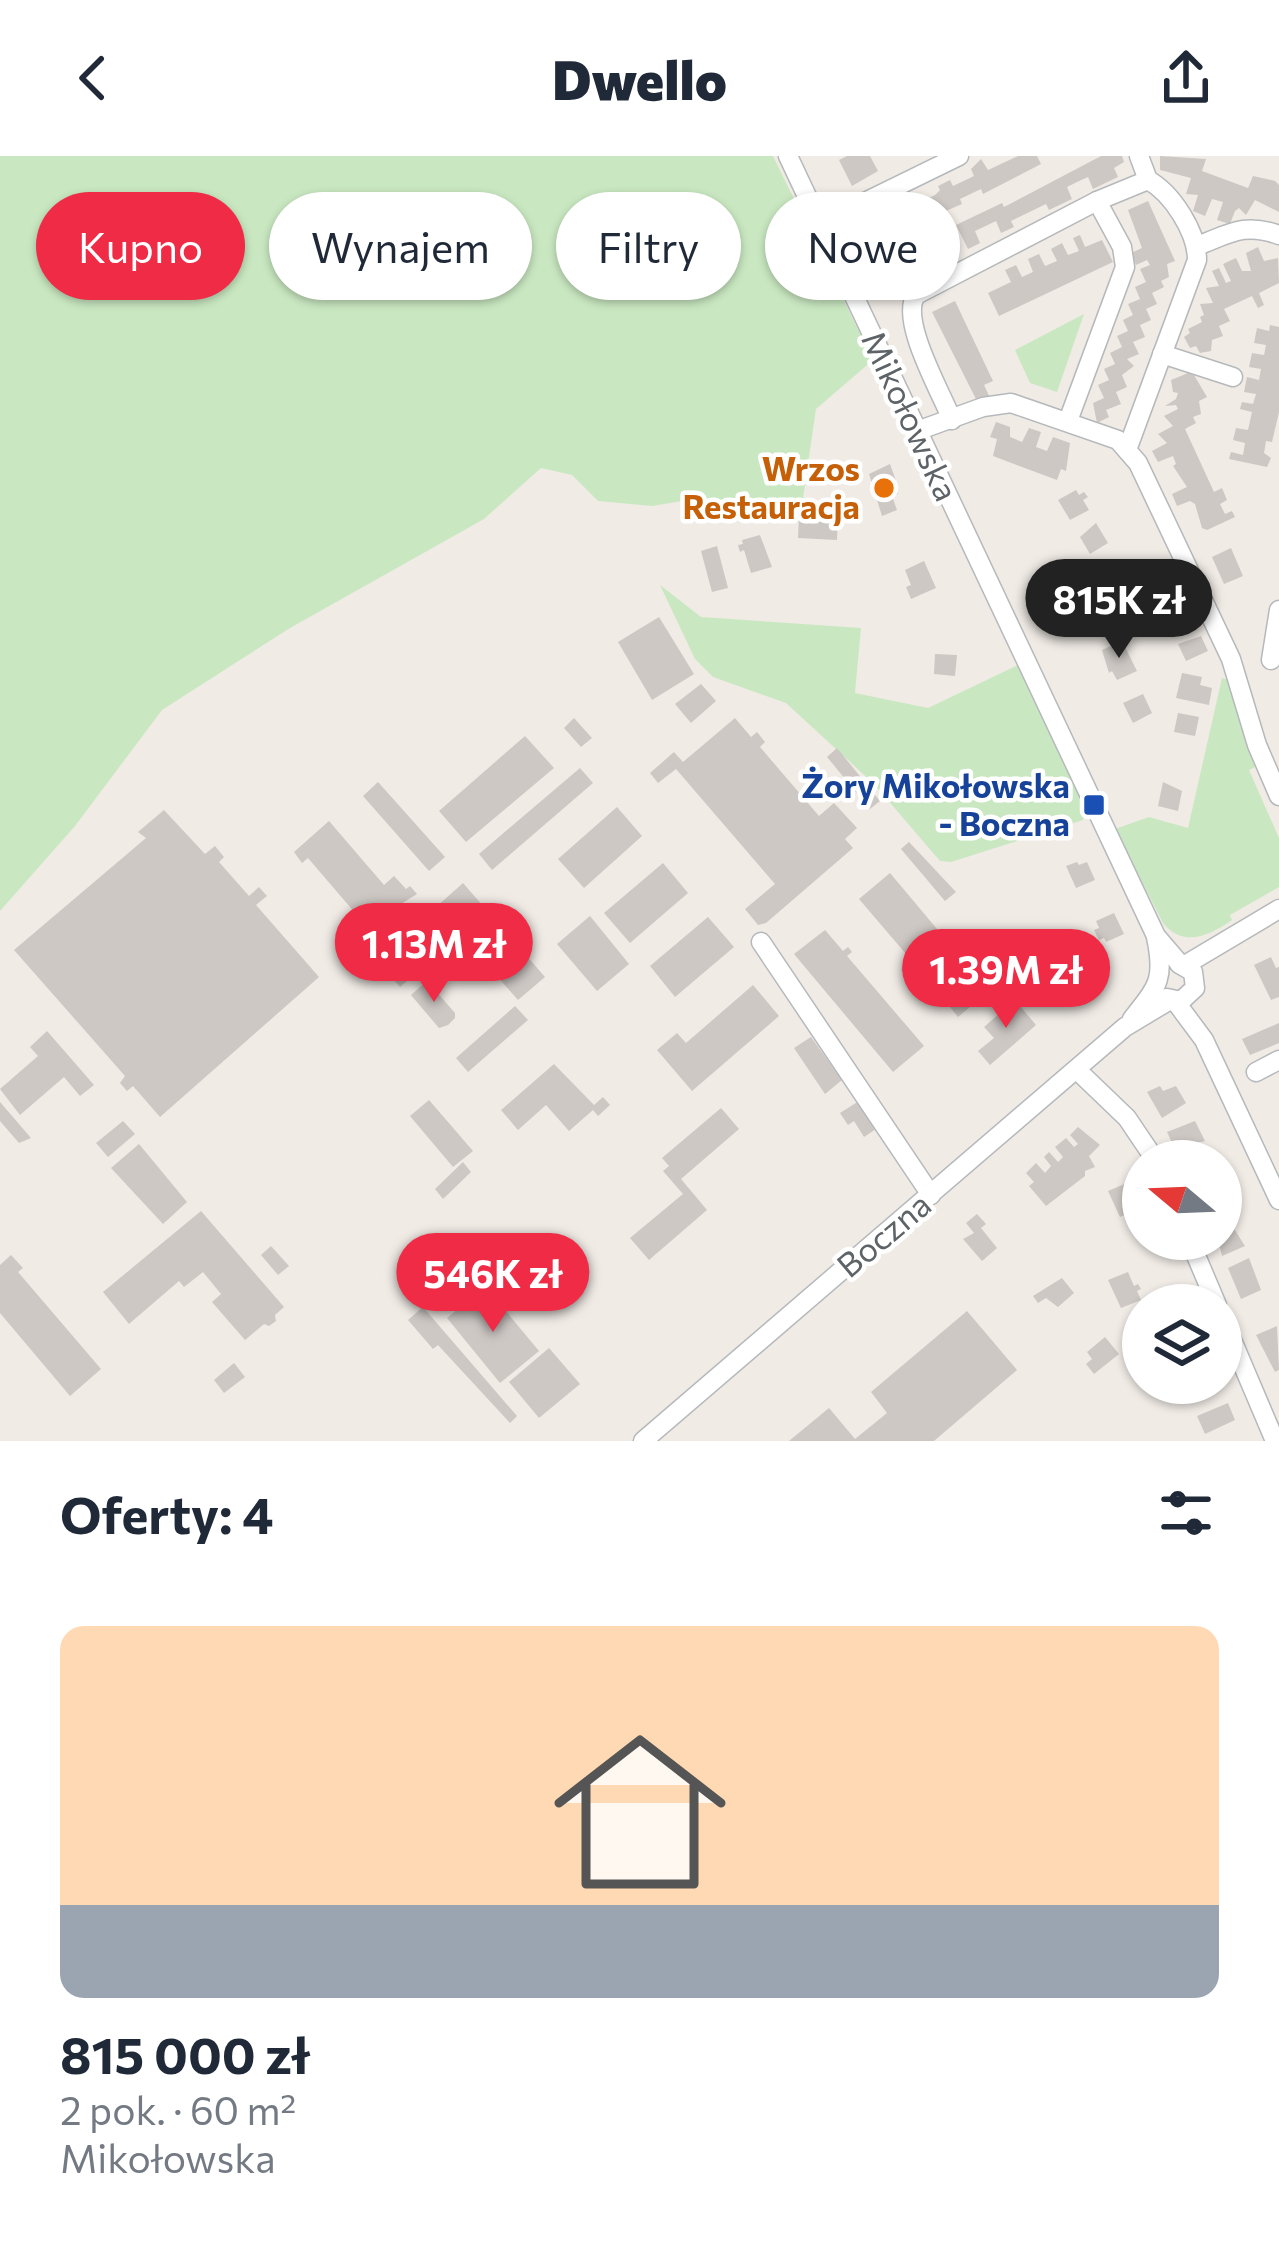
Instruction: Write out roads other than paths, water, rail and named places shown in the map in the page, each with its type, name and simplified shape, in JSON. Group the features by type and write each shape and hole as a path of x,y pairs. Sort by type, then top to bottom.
{"street":[{"name":"Mikołowska","path":"788,156 805,192"},
{"path":"885,192 959,156"},
{"path":"1127,450 1197,260 1197,246 1170,198 1148,180 1139,156"},
{"path":"952,420 911,324 910,304 934,282 1148,180"},
{"path":"1068,422 1125,267 1122,247 1097,201"},
{"path":"1197,246 1244,228 1279,235"},
{"name":"Mikołowska","path":"856,300 1279,1200"},
{"path":"1162,354 1233,377"},
{"path":"917,430 983,407 1011,403 1118,440 1138,463 1231,659 1279,796"},
{"path":"1231,659 1275,660 1279,610"},
{"path":"1178,982 1279,909"},
{"path":"761,942 932,1195"},
{"name":"Boczna","path":"643,1441 1178,982"},
{"path":"1256,1072 1279,1060"},
{"path":"1076,1070 1127,1118 1142,1140"},
{"path":"1242,1364 1275,1441"}],"place":[{"name":"Wrzos Restauracja","path":"884,488"},
{"name":"Żory Mikołowska - Boczna","path":"1094,805"}]}
